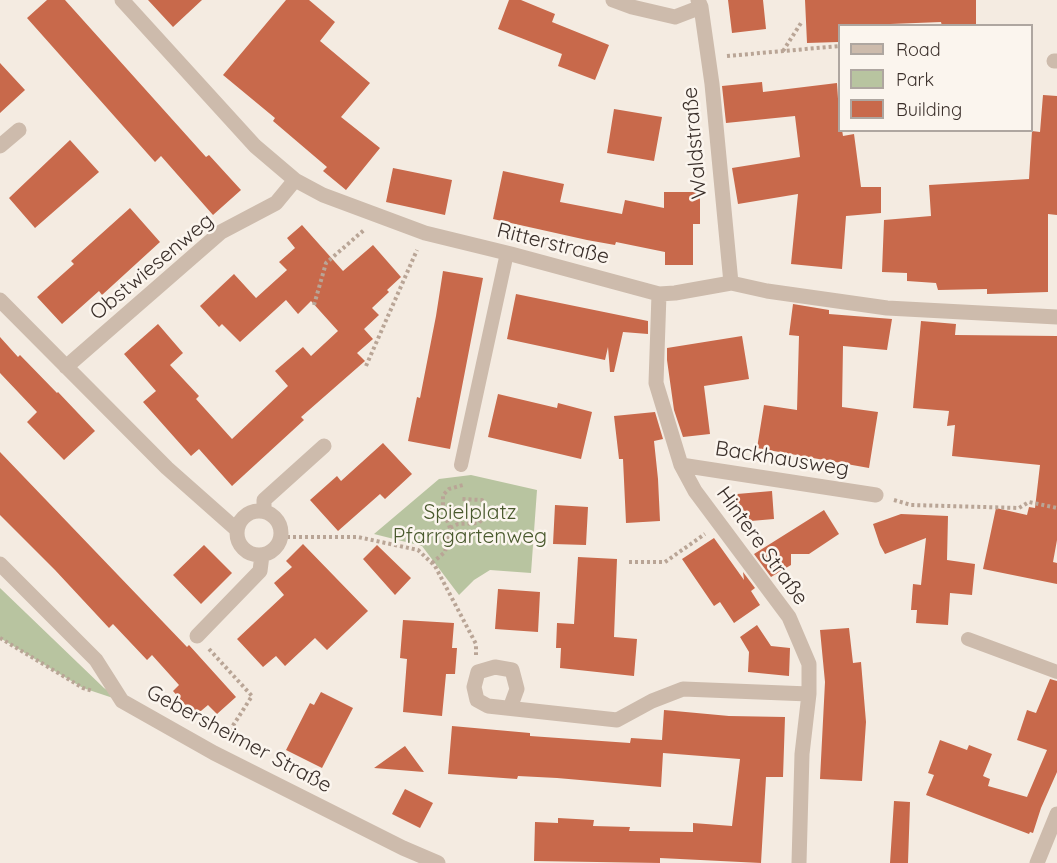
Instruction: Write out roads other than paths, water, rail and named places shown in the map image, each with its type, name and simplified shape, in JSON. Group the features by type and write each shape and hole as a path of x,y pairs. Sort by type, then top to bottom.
{"street":[{"name":"Ritterstraße","path":"122,0 255,146 295,180 322,195 425,233 659,294 731,283 767,291 887,308 1057,317"},
{"path":"613,0 675,17 699,3"},
{"name":"Waldstraße","path":"699,3 708,58 731,283"},
{"path":"0,146 18,130"},
{"name":"Obstwiesenweg","path":"66,367 221,232 276,203 295,180"},
{"name":"Hintere Straße","path":"659,294 656,383 681,465 695,490 789,617 809,664 809,694 802,754 799,863"},
{"path":"0,300 167,468 237,530"},
{"path":"264,511 264,500 324,446"},
{"name":"Backhausweg","path":"681,465 876,495"},
{"path":"264,511 275,518 281,530 281,537 274,549 262,555 255,555 243,549 237,537 237,530 239,523 249,513 264,511"},
{"path":"197,636 260,571 262,555"},
{"name":"Gebersheimer Straße","path":"0,564 96,660 122,701 214,753 403,848 438,863"},
{"path":"510,708 517,689 512,670 495,667 478,672 474,687 477,700 488,706 617,720 652,701 683,689 809,694"},
{"path":"1037,863 1057,814"}],"lane":[{"path":"460,465 507,253"},
{"path":"968,639 1057,672"}],"park label":[{"name":"Spielplatz Pfarrgartenweg","path":"470,525"}]}
